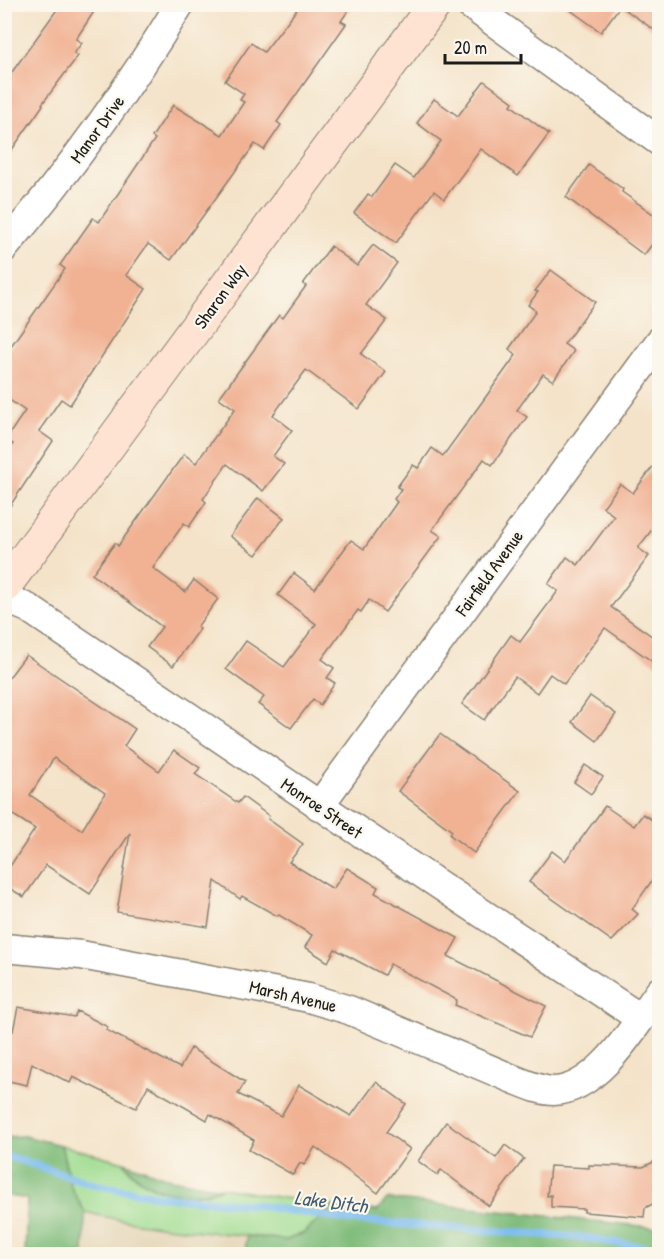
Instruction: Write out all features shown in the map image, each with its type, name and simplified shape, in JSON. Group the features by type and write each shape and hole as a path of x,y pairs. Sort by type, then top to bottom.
{"street":[{"name":"Manor Drive","path":"4,248 95,133 138,72 180,4"},
{"name":"Sharon Way","path":"4,587 435,4"},
{"path":"469,4 660,142"},
{"name":"Fairfield Avenue","path":"319,806 660,341"},
{"name":"Monroe Street","path":"4,598 28,608 319,806 640,1018"},
{"name":"Marsh Avenue","path":"4,948 81,955 309,998 349,1010 535,1087 552,1091 569,1089 587,1080 601,1069 640,1018"},
{"path":"640,1018 660,991"}],"shaded area":[{"path":"85,1212 111,1219 163,1227 247,1236 245,1254 84,1254"}],"green space":[{"path":"24,1136 61,1145 71,1187 85,1212 84,1254 25,1254 27,1199 4,1195 5,1137"},
{"path":"61,1145 124,1162 132,1174 153,1187 206,1194 222,1188 335,1206 304,1233 287,1240 110,1218 85,1212 71,1187"},
{"path":"124,1162 171,1179 222,1188 195,1194 168,1192 143,1181"},
{"path":"387,1199 659,1228 659,1254 245,1254 247,1236 287,1240 304,1233 335,1206 377,1211"}],"building":[{"path":"61,4 99,4 76,39 82,43 74,53 78,56 4,161 4,83"},
{"path":"301,4 353,4 341,21 346,24 277,122 281,125 264,150 255,144 171,260 148,244 126,275 146,289 70,405 61,399 39,431 53,441 4,515 4,457 13,444 6,439 25,411 4,396 4,356 65,269 60,265 93,218 99,222 155,139 152,137 173,105 222,135 244,102 240,100 244,94 225,81 251,43 264,52"},
{"path":"562,4 660,4 660,34 620,6 601,32"},
{"path":"484,81 513,102 511,105 549,134 518,176 481,149 444,199 434,191 396,243 354,213 368,194 372,197 395,165 414,178 441,141 417,123 434,99 458,116"},
{"path":"589,165 660,219 660,234 644,255 566,197"},
{"path":"373,245 397,263 366,305 387,320 361,354 386,372 359,409 306,370 273,415 292,430 273,456 284,464 263,491 227,464 203,499 206,502 189,527 184,523 153,568 185,592 194,580 218,599 197,627 200,629 173,666 147,647 162,627 92,574 115,543 118,546 184,454 196,463 235,409 219,398 279,315 283,318 306,286 303,284 331,246 357,266"},
{"path":"551,270 595,302 564,344 574,351 553,381 543,374 517,410 527,417 492,465 484,459 432,530 441,536 385,612 369,600 361,612 358,610 322,659 334,668 327,678 335,683 320,705 313,699 291,728 258,704 264,697 226,669 246,641 284,667 316,624 278,595 294,573 315,589 351,540 364,549 397,502 394,499 401,489 397,487 413,465 418,468 432,448 443,456 516,355 509,349 536,311 528,305 538,292 535,291"},
{"path":"660,457 660,519 638,548 649,556 611,607 660,642 660,667 605,628 564,684 550,674 537,693 515,677 484,720 462,704 511,635 520,642 558,591 548,584 567,557 578,565 614,516 603,507 620,484 633,493"},
{"path":"258,498 284,518 256,555 230,536"},
{"path":"26,655 135,729 124,746 159,771 174,750 200,768 195,774 238,803 243,797 269,816 268,819 303,844 289,862 333,889 347,868 378,887 375,893 458,938 448,956 546,1006 530,1037 455,1005 457,1000 390,964 384,975 335,949 328,962 305,947 312,935 242,896 240,899 215,881 208,927 117,912 130,833 90,894 46,865 24,897 4,885 4,875 35,829 4,809 4,684","holes":["54,758 105,793 82,830 30,795"]},
{"path":"590,696 616,714 597,741 572,722"},
{"path":"440,734 520,791 474,853 450,835 452,831 398,791"},
{"path":"585,765 603,777 591,794 574,782"},
{"path":"605,806 634,826 643,814 660,825 660,869 632,909 638,914 612,941 529,882 552,851 565,861"},
{"path":"18,1007 74,1017 77,1011 108,1027 106,1030 180,1068 191,1048 245,1082 238,1094 281,1116 299,1085 351,1116 376,1082 406,1104 386,1132 410,1149 378,1193 315,1147 304,1165 300,1163 293,1175 249,1150 254,1140 210,1114 207,1120 148,1086 136,1108 73,1077 70,1083 32,1063 27,1085 4,1080 4,1029 13,1031"},
{"path":"446,1122 496,1158 505,1145 524,1159 489,1206 441,1170 437,1175 418,1161"},
{"path":"660,1159 660,1200 645,1208 644,1217 551,1207 551,1195 547,1196 550,1166 643,1167"}],"waterway":[{"name":"Lake Ditch","path":"4,1155 96,1185 160,1196 255,1205 348,1220 587,1238 660,1250"}]}
